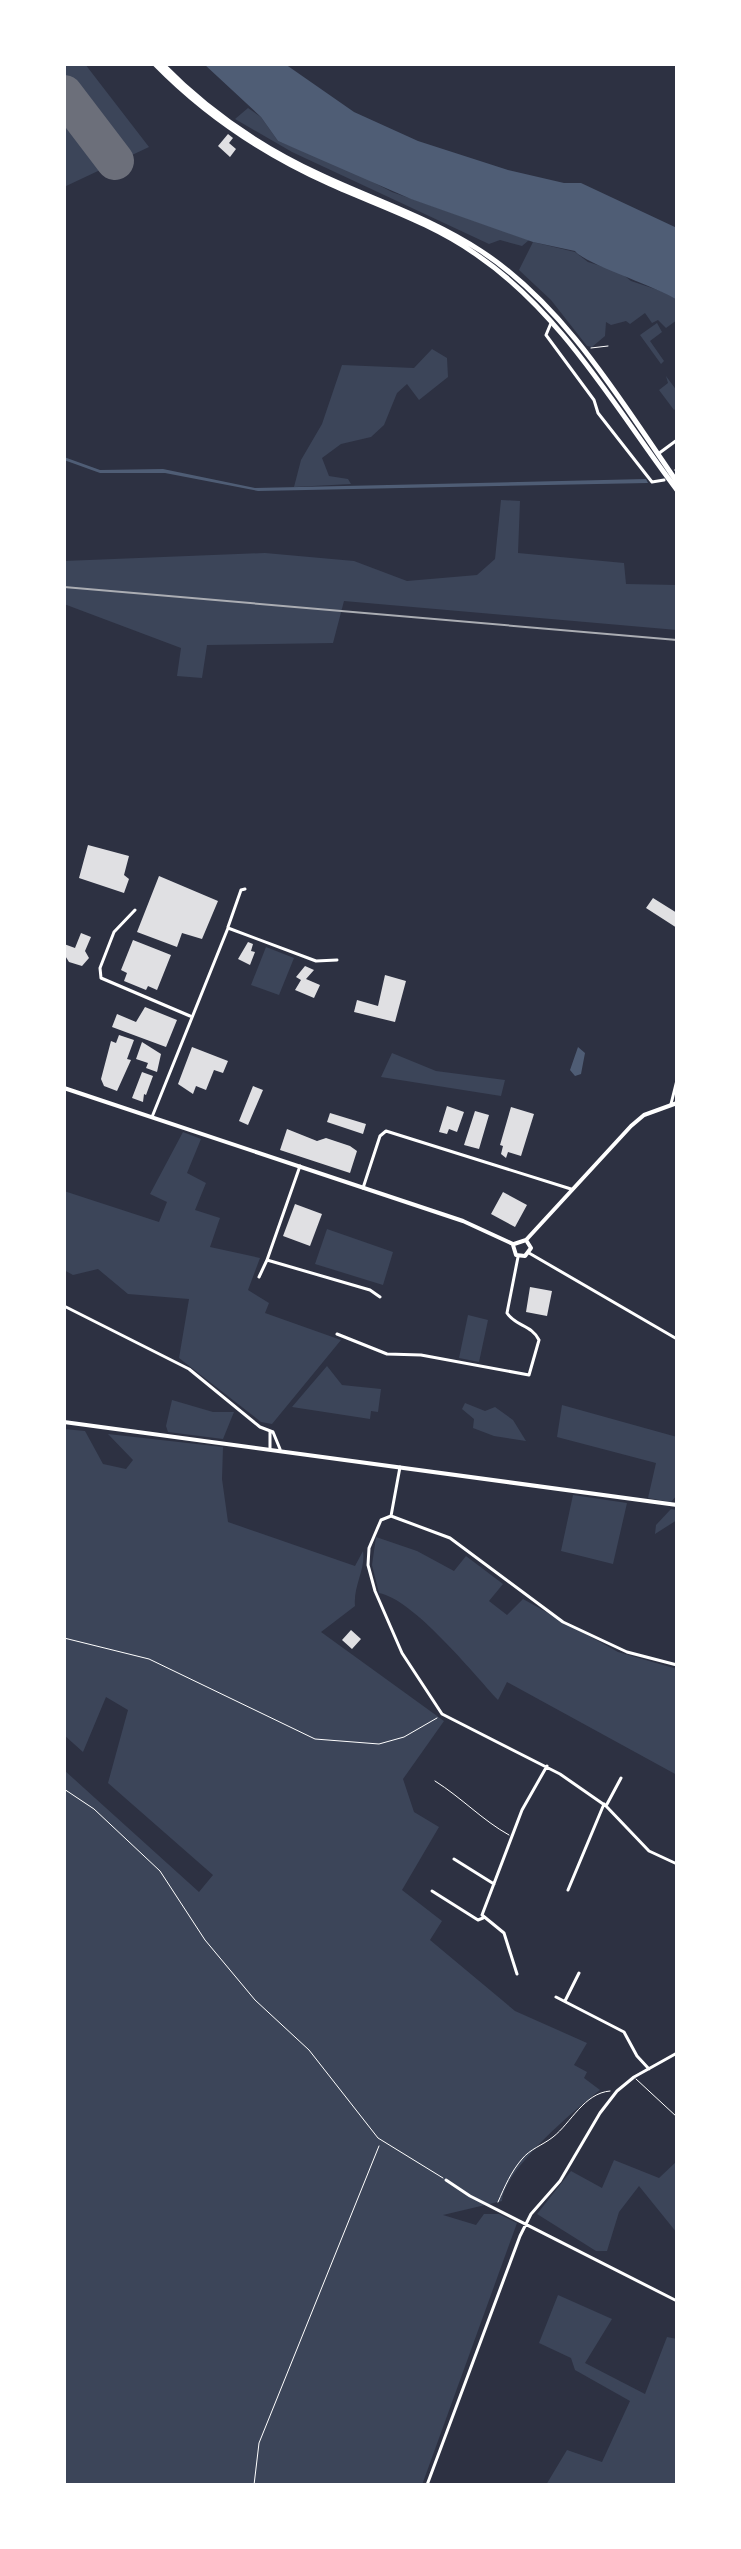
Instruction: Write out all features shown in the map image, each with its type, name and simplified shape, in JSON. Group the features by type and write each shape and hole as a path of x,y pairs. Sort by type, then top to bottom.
{"main road":[{"path":"155,64 194,100 275,156 452,238 519,287 551,323 677,490"},
{"path":"162,64 204,103 271,148 320,174 425,220 481,251 543,304 587,357 677,482"},
{"path":"551,323 556,323 581,354 587,357"},
{"path":"633,430 658,454"}],"street":[{"path":"551,323 546,335 594,400 598,413 652,482 657,484 664,480"},
{"path":"658,454 677,440 677,433"},
{"path":"152,1117 191,1017 231,929 241,890 245,889"},
{"path":"135,910 114,932 100,968 101,978 191,1017"},
{"path":"231,929 316,961 337,960"},
{"path":"513,1244 526,1240 641,1117 674,1104 677,1080"},
{"path":"64,1088 463,1221 513,1244 518,1257 507,1313 512,1320 533,1330 539,1340 529,1375 421,1355 387,1354 337,1334"},
{"path":"363,1188 380,1136 386,1131 571,1190"},
{"path":"259,1277 300,1166"},
{"path":"526,1240 530,1245 529,1253"},
{"path":"518,1257 529,1253"},
{"path":"529,1253 677,1339"},
{"path":"267,1260 370,1290 380,1297"},
{"path":"64,1306 189,1369 270,1432 280,1449"},
{"path":"64,1422 677,1505"},
{"path":"270,1432 270,1448"},
{"path":"391,1516 400,1467"},
{"path":"677,1665 627,1652 563,1622 479,1563 450,1538 391,1516 381,1520 369,1548 368,1565 375,1591 402,1653 442,1714 547,1766 605,1805 649,1851 677,1864"},
{"path":"483,1918 512,1836 547,1766"},
{"path":"568,1890 605,1805 621,1778"},
{"path":"454,1859 494,1884"},
{"path":"432,1891 478,1920 483,1918"},
{"path":"483,1918 504,1933 517,1974"},
{"path":"565,2001 579,1973"},
{"path":"556,1997 624,2032 637,2056 649,2069"},
{"path":"427,2485 531,2214 560,2181 600,2113 617,2091 634,2077 677,2053"},
{"path":"446,2180 677,2301"}],"lane":[{"path":"435,1781 459,1796 481,1819 512,1836"},
{"path":"64,1789 94,1809 160,1871 205,1940 255,2000 309,2050 382,2140 446,2180"},
{"path":"634,2077 677,2117"}],"path":[{"path":"64,1638 149,1659 315,1739 379,1744 404,1737 442,1714"},
{"path":"495,2207 508,2177 525,2155 562,2129 582,2105 601,2092 617,2091"},
{"path":"254,2485 254,2458 263,2432 382,2140"}],"shaded area":[{"path":"64,64 85,64 149,147 64,187"},
{"path":"204,64 285,64 354,112 418,141 508,170 564,183 581,183 677,228 677,300 592,262 575,251 533,242 411,199 278,141 261,117"},
{"path":"248,108 261,117 278,141 348,169 392,192 529,240 522,246 500,240 489,244 292,152 235,119"},
{"path":"533,242 575,252 588,262 620,272 631,281 664,292 677,300 677,320 666,328 658,320 652,323 645,313 630,324 626,321 611,325 606,322 605,336 592,347 587,346 551,300 519,270"},
{"path":"657,323 662,332 650,341 664,361 661,364 640,335"},
{"path":"432,349 447,358 448,377 419,400 407,384 397,393 384,425 371,437 341,444 322,458 329,476 348,479 351,484 294,487 301,460 322,424 342,365 414,368"},
{"path":"666,376 677,391 677,408 674,410 659,390 668,383"},
{"path":"64,457 100,470 163,469 255,488 646,479 648,483 258,491 165,473 100,473 64,460"},
{"path":"501,500 520,501 518,553 624,563 626,584 677,585 677,630 344,601 333,643 207,645 202,678 177,676 181,648 64,604 64,561 265,553 354,561 407,581 477,575 495,559"},
{"path":"266,947 294,958 279,995 251,985"},
{"path":"578,1047 585,1053 581,1074 575,1076 570,1070"},
{"path":"392,1053 436,1071 505,1080 501,1096 381,1077"},
{"path":"183,1132 201,1139 187,1173 206,1183 195,1210 220,1218 210,1247 260,1258 248,1290 269,1303 265,1313 341,1340 272,1424 261,1422 179,1358 189,1299 128,1294 98,1269 73,1275 64,1270 64,1191 159,1222 167,1202 150,1194"},
{"path":"327,1229 393,1252 383,1285 315,1264"},
{"path":"468,1315 488,1320 479,1362 459,1358"},
{"path":"327,1366 342,1385 381,1389 378,1412 371,1411 370,1419 292,1407"},
{"path":"172,1400 213,1412 234,1412 223,1439 168,1432 166,1426"},
{"path":"465,1403 485,1411 495,1407 513,1420 526,1441 494,1436 473,1428 474,1419 462,1409"},
{"path":"562,1405 677,1437 677,1495 671,1502 648,1498 656,1463 557,1437"},
{"path":"64,1429 85,1431 103,1464 126,1469 133,1460 108,1434 223,1447 222,1479 228,1522 355,1566 363,1551 355,1606 321,1632 444,1721 403,1779 414,1812 439,1827 402,1890 442,1921 430,1940 515,2011 587,2043 574,2065 587,2072 584,2078 600,2090 527,2158 514,2174 502,2201 443,2215 476,2225 484,2214 499,2214 517,2223 422,2485 64,2485 64,1770 199,1892 213,1875 108,1783 128,1710 106,1697 83,1752 64,1735"},
{"path":"573,1495 627,1503 613,1564 561,1551"},
{"path":"671,1509 677,1510 677,1520 655,1534 656,1525"},
{"path":"376,1537 417,1551 454,1571 466,1556 503,1584 489,1601 507,1615 523,1599 618,1652 677,1669 677,1775 507,1682 498,1700 425,1622 393,1598 379,1593 372,1565"},
{"path":"614,2160 659,2178 677,2161 677,2233 639,2186 619,2212 607,2251 596,2251 537,2214 571,2171 602,2188"},
{"path":"558,2295 612,2319 585,2363 645,2394 667,2337 677,2339 677,2485 546,2485 567,2450 602,2462 630,2401 575,2370 571,2358 539,2343"}],"building":[{"path":"228,134 233,138 229,143 236,149 230,157 218,146"},
{"path":"88,845 129,856 124,875 129,879 124,893 79,878"},
{"path":"159,876 218,901 202,939 182,933 177,947 137,932"},
{"path":"653,898 677,913 677,928 646,908"},
{"path":"81,933 91,937 85,951 89,958 82,966 69,962 64,954 64,944 75,948"},
{"path":"133,940 171,955 157,990 148,986 146,990 124,981 127,973 121,970"},
{"path":"248,942 253,944 251,951 255,952 250,965 238,959"},
{"path":"305,966 314,970 306,979 320,985 314,998 295,990 301,980 296,977"},
{"path":"385,975 406,981 395,1022 354,1012 357,1000 378,1006"},
{"path":"145,1007 177,1020 166,1047 112,1027 117,1014 136,1022"},
{"path":"119,1035 134,1040 127,1059 131,1060 117,1091 104,1086 101,1079 111,1041 116,1043"},
{"path":"142,1042 161,1054 157,1072 146,1068 148,1063 136,1059"},
{"path":"192,1047 228,1061 223,1073 214,1070 206,1090 196,1086 193,1094 178,1084"},
{"path":"142,1072 153,1076 143,1102 132,1098"},
{"path":"253,1086 263,1090 248,1125 239,1121"},
{"path":"447,1106 464,1112 457,1132 449,1129 447,1134 439,1132"},
{"path":"511,1107 534,1114 521,1156 508,1152 506,1158 501,1154 503,1146 500,1145"},
{"path":"475,1111 489,1115 479,1149 464,1145"},
{"path":"330,1113 366,1124 363,1134 327,1122"},
{"path":"287,1129 317,1141 326,1138 350,1146 357,1151 350,1173 280,1150"},
{"path":"503,1192 527,1205 515,1227 491,1214"},
{"path":"295,1204 322,1214 310,1246 283,1236"},
{"path":"530,1287 552,1291 547,1316 526,1312"},
{"path":"351,1630 361,1639 352,1649 342,1640"}],"runway":[{"path":"64,94 115,161"}],"railway":[{"path":"64,587 677,640"}]}
